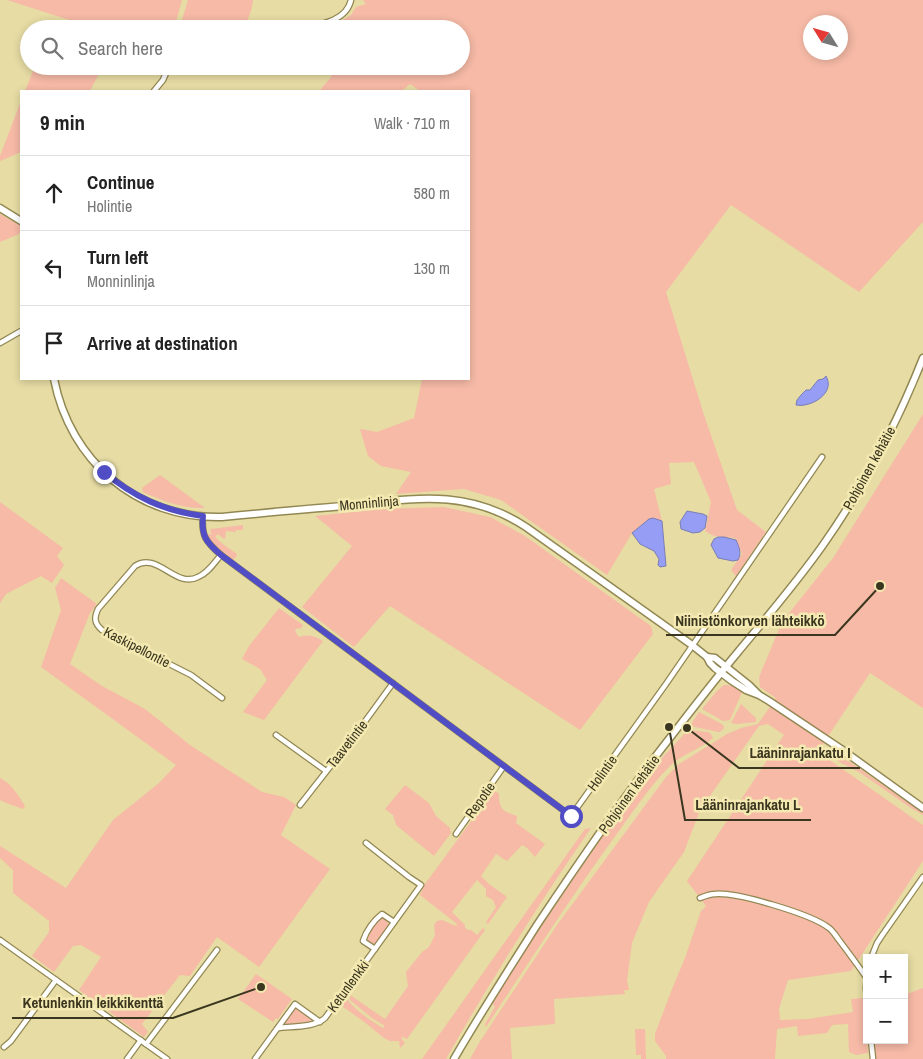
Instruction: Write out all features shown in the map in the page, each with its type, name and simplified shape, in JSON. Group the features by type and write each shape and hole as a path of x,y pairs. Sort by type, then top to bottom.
{"street":[{"path":"334,20 348,8 351,0"},
{"path":"155,90 165,75"},
{"path":"0,208 20,220"},
{"path":"0,343 20,333"},
{"name":"Pohjoinen kehätie","path":"454,1059 512,965 591,846 653,760 823,545 858,490 890,432 923,358"},
{"name":"Monninlinja","path":"54,380 61,405 71,429 88,456 120,485 150,502 178,512 203,516 229,516 428,498 476,504 502,513 526,527 692,645 707,657 710,663 721,673 746,690 759,695"},
{"name":"Holintie","path":"203,516 202,527 204,537 210,546 221,555 571,816 666,684 822,458"},
{"name":"Kaskipellontie","path":"221,555 205,573 193,580 181,578 153,563 140,563 135,566 98,609 95,622 102,630 191,675 222,698"},
{"name":"Monninlinja","path":"707,657 715,658 759,695"},
{"name":"Taavetintie","path":"300,804 358,731 393,683"},
{"path":"759,695 841,749 923,808"},
{"path":"276,735 326,771"},
{"name":"Repotie","path":"456,834 504,766"},
{"name":"Ketunlenkki","path":"278,1028 314,1024 324,1018 421,885 366,843"},
{"path":"873,954 883,934 923,877"},
{"path":"700,898 707,895 729,894 786,909 818,921 830,929 863,971"},
{"name":"Ketunlenkki","path":"375,950 363,940 377,917 382,914 394,922"},
{"path":"0,940 167,1059"},
{"path":"127,1059 143,1042 217,950"},
{"path":"4,1047 11,1041 56,980"},
{"name":"Ketunlenkki","path":"256,1059 295,1004 320,1022"},
{"path":"871,1044 873,1059"}],"shaded area":[{"path":"7,0 182,0 176,20 69,20"},
{"path":"188,0 253,0 247,20 182,20"},
{"path":"363,0 923,0 923,222 859,292 731,205 666,292 704,415 737,510 766,532 736,576 731,570 742,554 735,538 714,536 705,531 711,502 694,462 669,463 671,484 654,489 662,521 653,518 632,533 607,575 501,500 464,489 396,494 411,472 381,466 368,456 360,429 377,432 414,418 422,380 470,380 470,90 419,90 410,84 403,90 321,90 331,75 470,75 470,20 343,20 351,15 356,7 366,4"},
{"path":"31,75 98,75 91,90 25,90"},
{"path":"20,104 20,152 0,161 0,156"},
{"path":"0,214 20,225 20,233 0,242"},
{"path":"923,414 923,708 870,673 821,747 836,757 850,762 923,813 923,815 820,748 818,752 923,825 923,861 851,971 788,980 779,1009 780,1020 808,1019 853,1012 851,999 863,998 863,1044 867,1044 868,1053 856,1055 849,1052 848,1024 832,1025 827,1033 798,1036 797,1026 777,1029 775,1059 666,1059 666,1056 655,1041 655,1034 701,911 706,906 687,881 784,735 768,724 759,726 700,810 684,852 649,902 632,943 627,981 629,990 624,990 625,994 554,999 555,1024 510,1028 512,1059 470,1059 557,925 666,777 679,764 727,734 758,724 776,698 760,687 759,677 782,622 833,558"},
{"path":"160,475 205,508 181,506 143,492 142,488"},
{"path":"0,502 63,548 57,556 64,565 52,583 41,576 6,594 0,603"},
{"path":"444,507 490,517 525,536 651,626 653,634 580,730 390,606 354,647 302,607 352,546 315,516 382,509"},
{"path":"243,525 243,530 236,530 236,532 226,531 224,539 218,534 215,537 237,554 233,560 214,545 206,533 212,535 211,529"},
{"path":"61,578 97,604 90,613 70,664 102,686 145,709 190,745 262,792 284,797 296,805 281,835 330,869 259,967 217,937 190,976 180,975 142,1024 148,1032 144,1037 79,990 101,957 81,945 73,946 54,972 32,956 49,932 49,921 13,893 13,870 0,858 0,846 66,888 113,820 159,783 176,765 41,667 61,610 55,588"},
{"path":"279,608 303,625 295,631 299,637 311,636 323,641 264,720 243,712 267,680 260,669 242,659 249,646"},
{"path":"724,685 729,685 742,692 730,720 723,721 702,709"},
{"path":"741,704 756,718 756,722 731,723"},
{"path":"699,712 720,723 724,728 718,732 691,726"},
{"path":"688,730 708,732 713,738 685,755 661,775 580,885 486,1027 485,1024 495,1007 492,1003 601,838 661,759"},
{"path":"0,778 8,783 17,794 25,806 23,809 0,800"},
{"path":"405,785 429,803 436,816 450,828 451,833 434,856 396,825 393,815 385,809"},
{"path":"494,790 499,794 501,807 508,813 517,816 516,823 545,844 535,857 522,845 507,861 496,854 481,876 507,897 488,924 486,922 496,907 493,900 486,896 486,889 477,880 452,912 465,925 465,928 477,935 483,928 485,930 407,1039 401,1038 405,1043 400,1048 399,1041 390,1041 384,1038 339,1004 345,997 367,1018 383,1028 385,1026 350,1000 350,995 385,1019 408,986 406,972 422,952 429,947 435,935 434,925 437,921 442,920 456,926 457,924 420,895 425,884"},
{"path":"591,828 516,942 446,1059 422,1059 585,829"},
{"path":"380,918 388,921 389,926 375,944 372,945 368,941 367,935"},
{"path":"256,974 292,999 278,1019 276,1018 273,1022 238,999"},
{"path":"923,988 923,1059 876,1059 874,1044 908,1044 908,994"},
{"path":"294,1008 298,1008 314,1021 283,1025"},
{"path":"635,1029 645,1029 646,1059 641,1059 641,1055 636,1055"}],"water":[{"path":"826,376 828,388 820,398 815,402 796,405 797,400 806,390 810,390 818,380"},
{"path":"687,511 707,516 705,528 700,532 693,533 681,529 680,522"},
{"path":"653,518 662,521 666,566 660,567 658,565 659,559 654,551 640,544 632,533 649,519"},
{"path":"718,537 736,540 740,552 738,560 718,558 711,545 714,539"}],"place":[{"name":"Niinistönkorven lähteikkö","path":"880,586"},
{"name":"Lääninrajankatu L","path":"669,727"},
{"name":"Lääninrajankatu I","path":"687,728"},
{"name":"Ketunlenkin leikkikenttä","path":"261,987"}],"route":[{"path":"104,472 120,485 150,502 183,513 203,516 202,527 204,537 210,546 221,555 571,816"}]}
